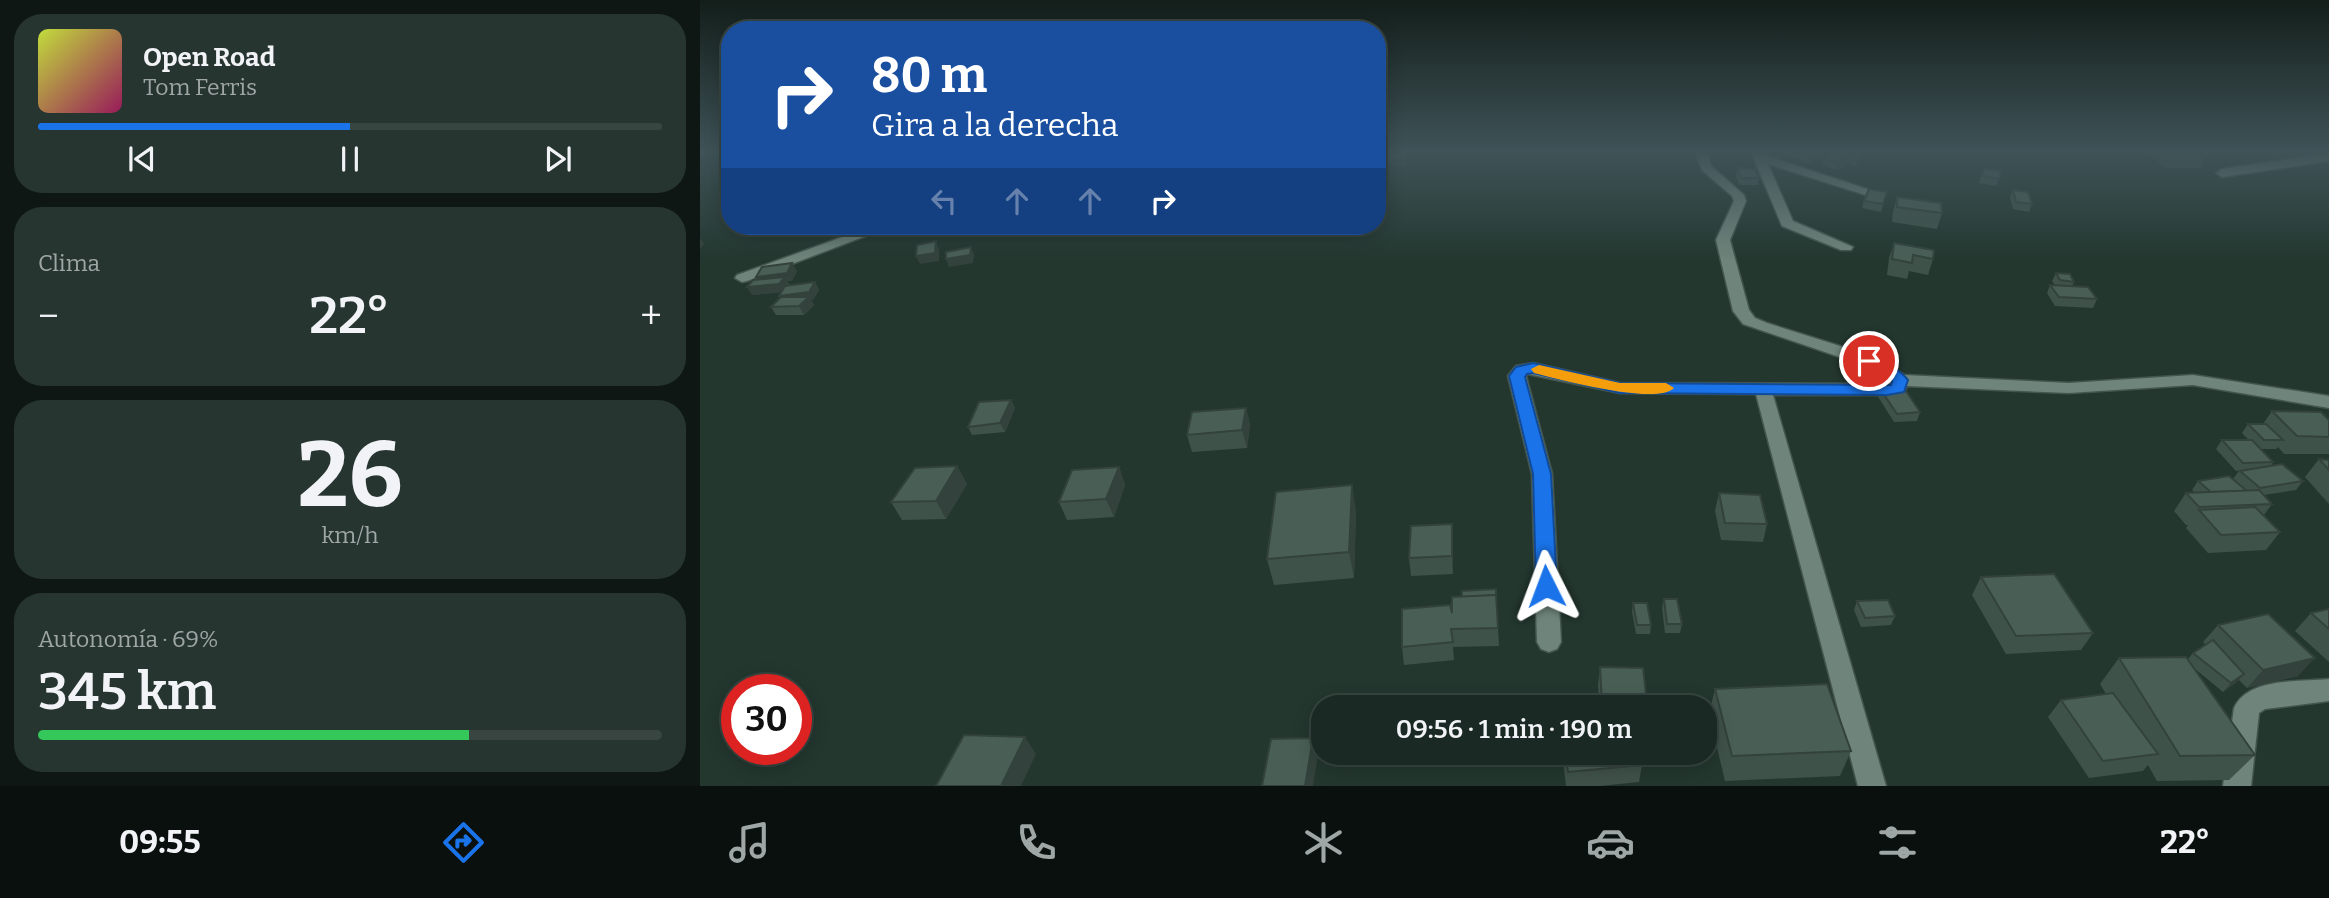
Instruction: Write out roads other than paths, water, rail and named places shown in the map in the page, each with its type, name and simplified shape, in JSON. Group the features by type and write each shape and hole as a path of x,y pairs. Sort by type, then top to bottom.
{"street":[{"path":"1731,189 1740,201 1723,240 1741,311 1749,321 1869,361 1900,380 2069,388 2193,380 2329,402"},
{"path":"1773,189 1787,223 1846,247"},
{"path":"1860,189 1879,195"},
{"path":"743,278 860,235"},
{"path":"1549,642 1542,474 1517,376 1521,370 1533,368 1620,388 1887,390 1898,388 1900,380"},
{"path":"1763,389 1872,786"},
{"path":"2237,786 2247,708 2259,698 2329,690"}]}
